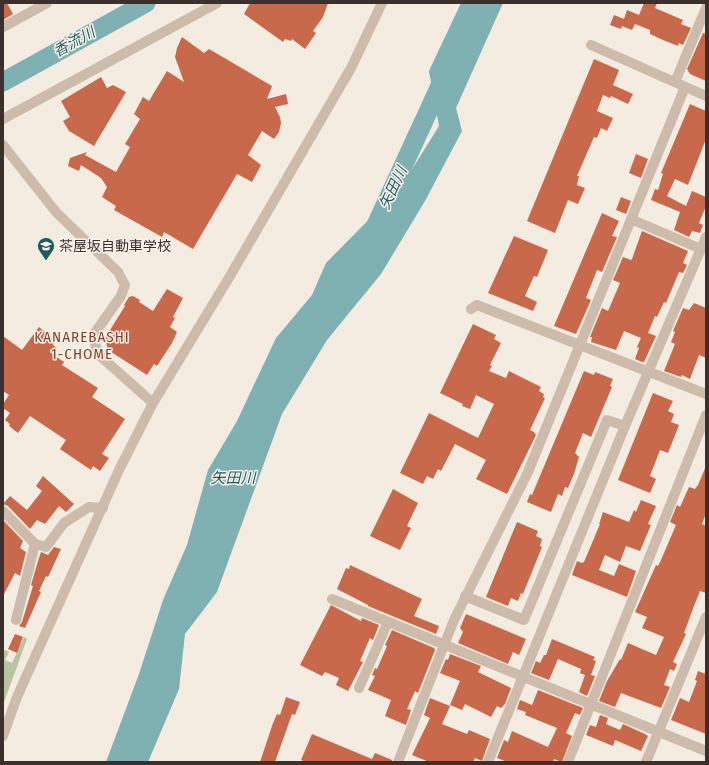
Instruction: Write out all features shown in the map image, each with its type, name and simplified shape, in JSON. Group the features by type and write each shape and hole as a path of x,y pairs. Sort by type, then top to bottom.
{"street":[{"path":"3,28 47,3"},
{"path":"3,119 217,3"},
{"path":"3,736 17,697 119,470 153,403 230,276 351,68 382,3"},
{"path":"675,82 706,8"},
{"path":"591,45 706,96"},
{"path":"398,762 465,596 528,472 633,220 686,87"},
{"path":"3,145 56,212 118,272 125,285 121,296 94,334 95,344 99,354 153,403"},
{"path":"633,220 701,249"},
{"path":"488,762 625,426 706,237"},
{"path":"471,309 477,305 706,394"},
{"path":"568,762 706,415"},
{"path":"465,596 524,620 607,420 625,426"},
{"path":"3,511 35,544 46,547 64,523 88,507 103,508"},
{"path":"16,620 35,544"},
{"path":"332,599 522,677 659,730 706,751"},
{"path":"646,762 706,617"},
{"path":"359,688 388,622"}],"green space":[{"path":"24,637 27,639 3,705 3,652 5,650 9,652 5,660 12,663"}],"water":[{"name":"矢田川","path":"461,3 503,3 456,108 462,131 425,201 381,274 327,340 282,414 217,592 185,634 179,689 148,762 106,762 139,674 163,600 187,545 208,470 237,421 276,338 312,295 326,263 401,187 439,126 429,71"}],"building":[{"path":"3,3 7,3 13,14 3,20"},
{"path":"250,3 328,3 323,17 313,31 316,33 305,49 292,39 291,41 285,39 283,42 244,14"},
{"path":"644,3 657,3 655,8 683,20 681,24 691,28 683,45 679,43 678,46 663,40 650,34 650,30 635,24 632,30 622,26 621,29 610,25 614,15 624,19 627,10 639,15"},
{"path":"703,33 706,34 706,81 690,74 687,69"},
{"path":"182,37 204,53 209,49 272,86 267,99 286,94 288,104 275,107 281,123 279,132 274,139 262,131 248,155 261,165 252,182 237,174 193,249 164,232 162,237 114,210 116,206 102,197 107,187 101,178 81,165 79,171 68,166 70,158 87,152 85,155 116,172 130,147 125,144 140,119 134,114 143,97 149,101 167,71 184,82 175,57"},
{"path":"594,59 619,70 613,85 633,94 628,104 611,96 610,98 603,95 597,111 613,118 607,131 601,128 597,138 594,137 577,176 579,176 577,185 585,188 578,204 568,200 555,233 527,221"},
{"path":"101,77 107,88 113,85 126,92 94,146 69,131 63,121 70,117 61,101"},
{"path":"690,104 706,111 706,139 688,185 675,179 667,196 686,206 692,191 706,197 706,206 699,223 703,225 700,233 692,231 689,237 674,230 680,212 651,200 655,189 658,190 663,174 661,173"},
{"path":"636,154 648,159 641,178 629,173"},
{"path":"621,197 631,201 626,214 616,210"},
{"path":"602,213 619,221 612,236 617,237 602,272 597,270 586,298 591,300 576,334 554,326"},
{"path":"642,231 688,251 683,263 687,265 683,273 679,272 666,303 664,302 657,317 655,316 648,333 656,336 644,362 635,359 639,348 637,347 641,338 624,331 616,350 591,342 592,337 590,337 602,308 608,311 620,283 613,280 623,257 632,259"},
{"path":"514,236 548,250 537,277 534,276 525,296 537,302 533,311 488,293"},
{"path":"167,289 183,298 173,317 175,318 170,327 177,332 172,343 157,366 154,364 147,375 108,350 105,338 129,297 133,296 140,300 139,302 153,311"},
{"path":"694,303 706,308 706,358 699,355 690,379 682,375 681,377 664,371 675,344 671,342 675,332 673,331 683,308 689,310"},
{"path":"473,324 496,335 494,339 501,343 490,365 492,366 489,371 506,378 509,371 541,387 539,391 544,394 543,397 545,398 530,430 536,435 507,494 476,479 486,460 455,444 441,471 438,469 433,479 427,476 423,484 400,473 429,413 478,438 494,404 476,395 470,409 440,393"},
{"path":"39,327 55,341 53,345 57,348 52,354 64,362 62,365 98,388 92,397 125,419 102,454 109,458 100,471 93,466 91,470 60,449 66,440 30,416 18,433 9,426 10,424 5,420 10,413 3,408 3,404 9,395 3,391 3,336 22,350"},
{"path":"584,371 594,375 595,372 613,379 610,386 612,387 591,437 583,433 575,453 579,457 574,474 568,488 565,487 562,496 558,494 551,512 527,502 530,494 532,495"},
{"path":"653,393 673,401 668,411 674,414 671,422 679,425 668,453 660,450 650,476 656,479 650,493 618,480"},
{"path":"706,466 706,513 702,524 706,526 706,593 700,591 694,606 684,633 686,634 673,662 677,664 674,671 670,669 664,685 670,687 661,708 621,693 615,707 599,701 607,681 620,659 621,660 628,643 656,655 664,637 642,628 647,617 635,612 656,565 658,566 661,560 676,525 670,522 677,505 680,507 689,487 695,489 698,485"},
{"path":"43,476 74,504 66,512 59,506 45,524 37,520 30,529 8,506 3,504 10,496 27,510 42,491 36,486"},
{"path":"393,489 418,503 407,526 411,528 400,550 370,536"},
{"path":"641,500 656,506 648,524 651,525 640,551 626,546 620,562 605,555 599,570 614,576 619,564 636,571 627,597 572,575 577,561 582,563 584,562 600,524 603,512 629,522 634,510 636,512"},
{"path":"3,520 23,541 20,548 26,552 20,576 15,573 3,596"},
{"path":"517,522 538,531 536,536 542,539 540,546 542,547 523,594 521,593 518,601 511,598 508,606 486,597"},
{"path":"54,547 61,549 48,577 46,576 39,591 41,592 25,628 19,626 22,622 33,586 31,585 41,552 48,555"},
{"path":"350,565 422,599 414,616 439,626 436,634 368,606 337,589 346,568 349,569"},
{"path":"331,605 361,621 362,618 379,625 373,640 370,638 360,661 363,662 348,691 336,685 339,678 325,672 322,676 300,665"},
{"path":"466,614 526,639 519,655 513,652 508,664 458,643 463,632 460,628"},
{"path":"392,630 434,648 435,650 418,693 415,691 407,709 411,710 406,725 385,716 391,700 368,690 375,676 372,675 375,668 377,669"},
{"path":"15,634 23,637 17,653 8,649"},
{"path":"552,639 595,657 593,660 596,661 591,675 595,676 587,696 579,692 585,675 580,673 581,669 558,659 549,680 531,673 536,661 540,663 544,655 546,655"},
{"path":"450,654 481,666 478,672 511,688 505,704 501,708 497,706 491,717 465,704 462,710 450,705 460,681 440,673 446,659 448,660"},
{"path":"698,671 706,674 706,734 671,720 680,698 689,702 697,681 695,680"},
{"path":"538,690 583,708 580,715 575,713 566,733 572,736 562,762 554,759 553,762 507,762 497,758 504,740 508,742 512,731 548,747 557,728 525,715 526,712 517,709 520,700 532,705"},
{"path":"286,697 300,702 295,715 292,714 275,762 260,762 273,723 277,714 280,715"},
{"path":"430,698 450,706 442,724 467,734 469,730 490,739 482,761 475,758 473,762 429,762 412,755 430,718 424,715"},
{"path":"600,715 608,718 606,724 620,730 623,724 648,736 641,751 615,740 613,746 586,735 590,725 596,727"},
{"path":"312,734 372,759 375,753 392,760 392,762 306,762 301,760"}],"waterway":[{"name":"香流川","path":"3,82 146,3"},
{"name":"矢田川","path":"376,225 445,75"}],"place":[{"name":"茶屋坂自動車学校","path":"46,261"}],"district":[{"name":"KANAREBASHI 1-CHOME","path":"82,346"}]}
